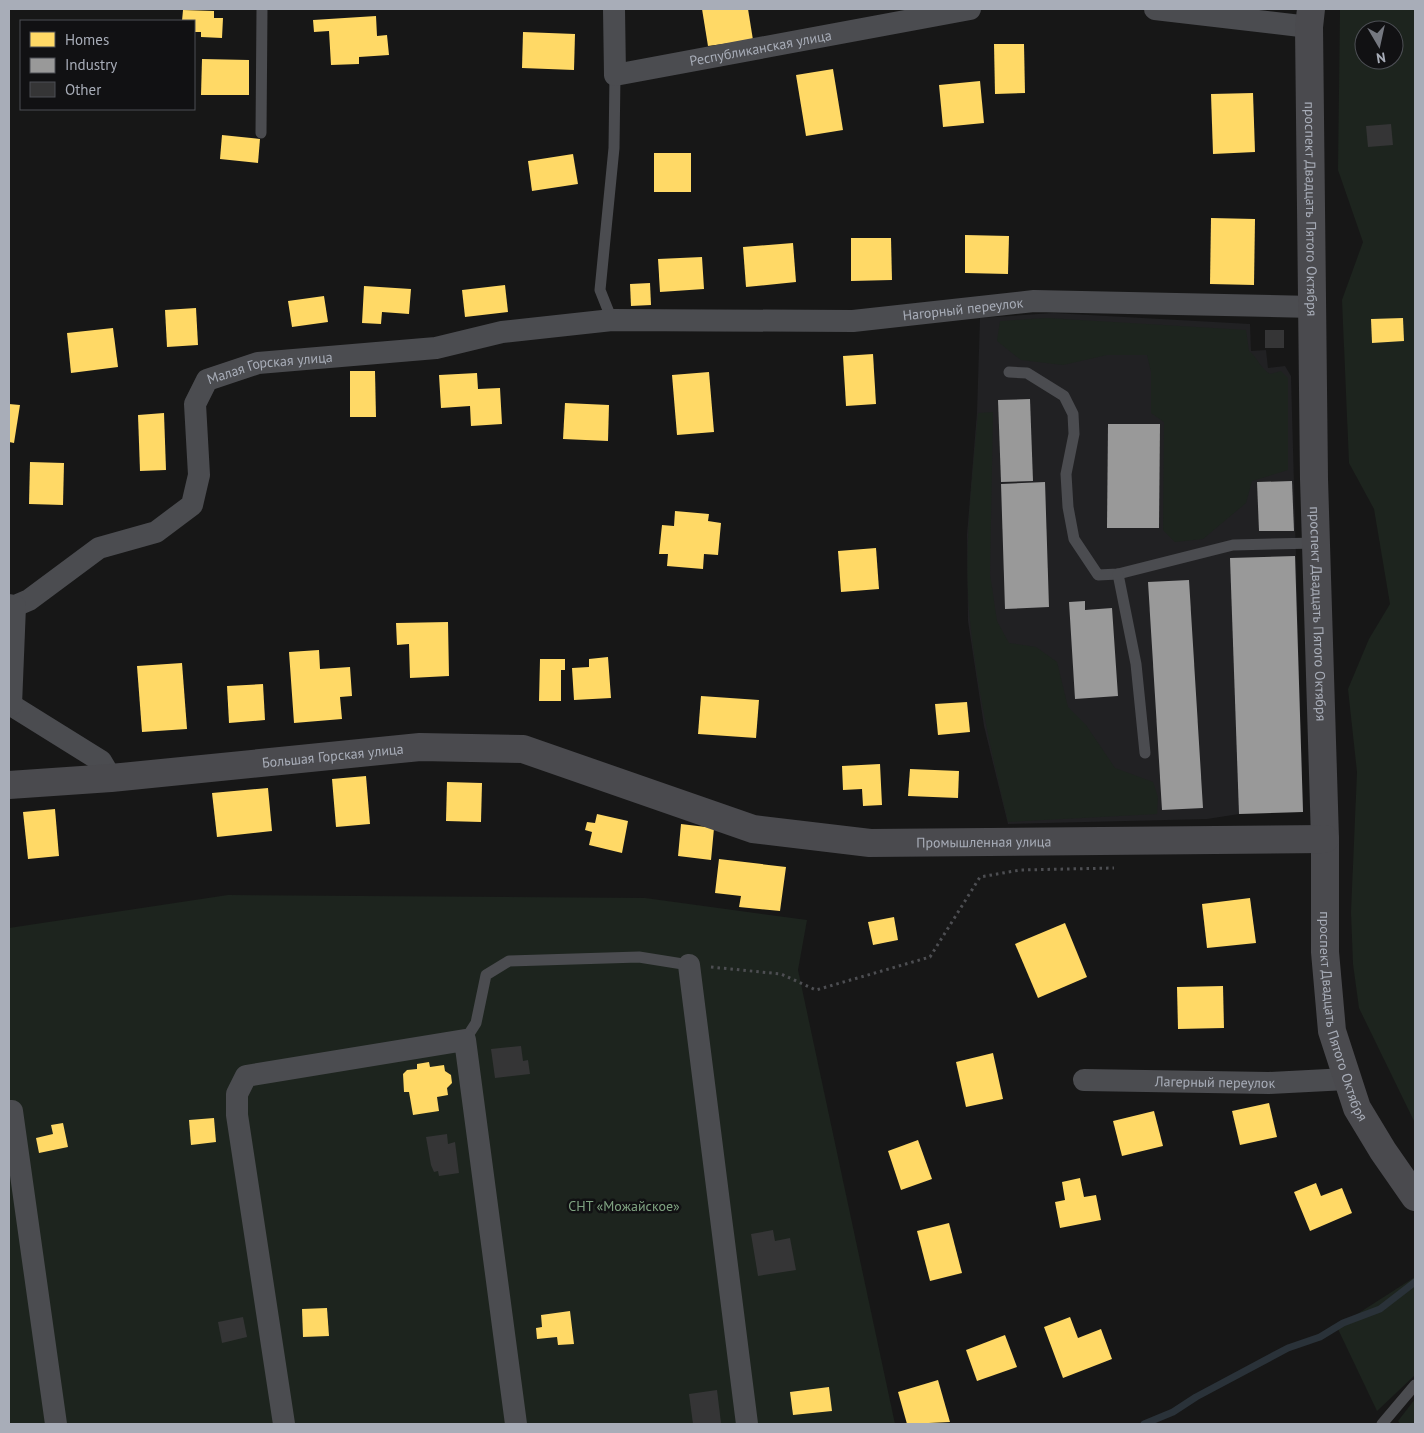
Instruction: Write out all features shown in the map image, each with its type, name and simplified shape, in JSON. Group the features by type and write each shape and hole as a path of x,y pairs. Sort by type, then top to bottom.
{"street":[{"path":"614,9 615,75"},
{"name":"Республиканская улица","path":"615,75 970,9"},
{"path":"1155,9 1310,18"},
{"name":"проспект Двадцать Пятого Октября","path":"1310,18 1316,542 1325,839 1325,952 1332,1031 1357,1108 1383,1151 1415,1197"},
{"name":"Нагорный переулок","path":"612,320 853,321 1034,301 1313,307"},
{"name":"Малая Горская улица","path":"12,605 29,600 99,548 156,532 192,505 199,475 195,404 207,380 258,363 436,348 502,332 612,320"},
{"path":"12,605 10,706 102,761 111,778"},
{"name":"Большая Горская улица","path":"9,785 111,778 420,747 523,749 650,793"},
{"name":"Промышленная улица","path":"650,793 754,829 870,843 1325,839"},
{"path":"689,965 747,1424"},
{"path":"284,1424 237,1115 237,1094 246,1076 465,1040 516,1424"},
{"name":"Лагерный переулок","path":"1084,1080 1269,1083 1347,1079"},
{"path":"12,1111 56,1424"}],"lane":[{"path":"261,133 262,9"},
{"path":"612,320 600,290 614,148 615,75"},
{"path":"1010,372 1027,373 1064,396 1073,414 1074,434 1066,474 1074,539 1098,575 1118,574 1233,545 1316,542"},
{"path":"1118,574 1136,664 1145,753"},
{"path":"465,1040 476,1023 486,975 509,961 639,957 689,965"},
{"path":"1382,1424 1415,1385"}],"path":[{"path":"689,965 781,974 816,990 930,957 980,878 1020,870 1114,868 1130,842"}],"shaded area":[{"path":"1053,313 1250,324 1251,351 1266,350 1268,368 1285,366 1291,376 1303,812 1239,814 1207,819 1008,824 984,726 968,621 967,535 977,413 980,318"}],"green space":[{"path":"1340,9 1415,9 1415,1123 1359,1008 1353,964 1351,912 1357,772 1348,689 1369,639 1390,604 1374,509 1349,463 1342,300 1363,242 1338,170"},
{"path":"1047,318 1246,330 1249,351 1264,369 1270,374 1281,371 1288,378 1288,470 1252,481 1246,503 1203,539 1175,542 1163,530 1164,422 1151,413 1151,372 1147,355 1107,355 1063,365 1021,360 997,341 1000,321"},
{"path":"993,412 990,574 997,621 1009,643 1036,647 1057,662 1068,707 1086,725 1115,768 1153,782 1158,797 1157,814 1008,822 981,697 970,621 967,569 969,517 978,413"},
{"name":"СНТ «Можайское»","path":"228,895 645,898 807,920 798,970 895,1424 9,1424 9,928"},
{"path":"1415,1277 1415,1375 1377,1411 1337,1327"},
{"path":"1415,1399 1415,1424 1400,1424 1398,1421"}],"building: Homes":[{"path":"702,9 748,9 753,40 708,46"},
{"path":"183,10 214,11 214,18 223,18 222,38 201,37 201,32 195,32 195,20 182,20"},
{"path":"376,16 377,36 387,35 389,55 359,57 359,64 331,65 329,31 314,32 313,20"},
{"path":"523,32 575,34 574,70 522,68"},
{"path":"994,44 1024,44 1025,93 995,94"},
{"path":"202,59 249,60 249,95 201,95"},
{"path":"833,69 843,130 806,136 796,75"},
{"path":"980,81 984,123 943,127 939,85"},
{"path":"1253,93 1255,152 1213,154 1211,94"},
{"path":"222,135 260,139 258,163 220,159"},
{"path":"654,153 691,153 691,192 654,192"},
{"path":"573,154 578,184 532,191 528,161"},
{"path":"1211,218 1255,219 1254,285 1210,284"},
{"path":"965,235 1009,236 1008,274 965,273"},
{"path":"851,238 891,238 892,280 851,281"},
{"path":"793,243 796,282 746,287 743,247"},
{"path":"702,257 704,289 660,292 658,259"},
{"path":"650,283 651,305 631,306 630,284"},
{"path":"505,285 508,312 465,317 462,290"},
{"path":"364,286 411,289 409,314 382,312 381,324 362,323"},
{"path":"324,296 328,322 292,327 288,301"},
{"path":"196,308 198,345 167,347 165,310"},
{"path":"1403,318 1404,341 1372,343 1371,319"},
{"path":"113,328 118,367 71,373 67,333"},
{"path":"873,354 876,404 846,406 843,356"},
{"path":"350,371 375,371 376,417 350,417"},
{"path":"709,372 714,432 677,435 672,375"},
{"path":"477,373 478,389 500,388 502,424 471,426 470,406 441,408 439,375"},
{"path":"565,403 609,405 608,441 563,439"},
{"path":"9,404 20,405 14,443 9,442"},
{"path":"164,413 166,470 140,471 138,415"},
{"path":"30,462 64,463 63,505 29,504"},
{"path":"675,511 709,514 708,521 721,523 718,555 704,554 703,569 667,566 668,554 659,554 662,525 674,526"},
{"path":"876,548 879,589 841,592 838,551"},
{"path":"448,622 449,676 410,678 409,644 397,645 396,623"},
{"path":"319,650 320,669 350,667 352,696 340,697 342,719 294,723 289,652"},
{"path":"608,657 611,698 574,700 572,668 589,667 589,659"},
{"path":"540,659 565,659 565,670 561,670 561,701 539,701"},
{"path":"182,663 187,729 142,732 137,666"},
{"path":"263,684 265,720 229,723 227,686"},
{"path":"701,696 759,700 756,738 698,734"},
{"path":"967,702 970,732 938,735 935,704"},
{"path":"880,764 882,805 863,806 862,789 843,790 842,766"},
{"path":"910,769 959,771 958,798 908,796"},
{"path":"366,776 370,824 336,827 332,779"},
{"path":"447,782 482,783 481,822 446,821"},
{"path":"268,788 272,831 217,837 212,793"},
{"path":"55,809 59,856 28,859 23,812"},
{"path":"597,814 628,821 622,853 589,845 592,832 585,830 587,822 595,823"},
{"path":"681,824 714,828 711,860 678,856"},
{"path":"719,859 786,867 780,911 739,907 741,896 715,893"},
{"path":"1250,898 1256,943 1207,948 1202,904"},
{"path":"894,917 898,940 873,945 868,922"},
{"path":"1065,923 1087,977 1038,998 1015,944"},
{"path":"1223,986 1224,1028 1178,1029 1177,987"},
{"path":"993,1053 1003,1099 966,1107 956,1062"},
{"path":"429,1062 430,1067 444,1065 445,1071 451,1075 452,1083 447,1088 448,1095 437,1097 439,1111 413,1115 409,1092 404,1092 403,1074 407,1070 417,1069 417,1064"},
{"path":"1269,1103 1277,1137 1240,1145 1232,1111"},
{"path":"1154,1111 1163,1146 1122,1156 1113,1121"},
{"path":"214,1118 216,1142 191,1145 189,1120"},
{"path":"63,1123 68,1147 39,1153 36,1138 53,1134 51,1125"},
{"path":"918,1140 932,1179 901,1190 888,1151"},
{"path":"1080,1178 1084,1197 1096,1195 1101,1220 1060,1228 1055,1202 1065,1200 1062,1182"},
{"path":"1316,1183 1321,1196 1342,1188 1352,1213 1310,1231 1294,1192"},
{"path":"949,1223 962,1273 930,1281 917,1231"},
{"path":"327,1308 329,1336 303,1337 302,1309"},
{"path":"570,1311 574,1344 558,1345 557,1337 537,1339 536,1328 542,1327 541,1315"},
{"path":"1070,1317 1078,1338 1101,1329 1112,1359 1063,1378 1044,1327"},
{"path":"1005,1335 1017,1367 977,1381 966,1350"},
{"path":"938,1380 950,1422 907,1424 898,1392"},
{"path":"829,1387 832,1411 793,1415 790,1392"}],"building: Industry":[{"path":"1030,399 1033,481 1001,482 998,400"},
{"path":"1108,424 1160,424 1159,528 1107,528"},
{"path":"1292,481 1294,531 1259,531 1257,482"},
{"path":"1045,482 1049,607 1005,609 1001,484"},
{"path":"1295,556 1303,812 1239,814 1230,558"},
{"path":"1189,580 1203,808 1162,810 1148,582"},
{"path":"1085,601 1085,610 1112,608 1118,696 1075,699 1069,602"}],"building: Other":[{"path":"1391,124 1393,145 1368,147 1366,126"},
{"path":"1265,330 1284,330 1284,348 1265,348"},
{"path":"521,1046 523,1061 528,1060 530,1074 495,1078 491,1049"},
{"path":"447,1134 448,1144 455,1142 459,1173 439,1176 438,1171 434,1172 431,1165 426,1137"},
{"path":"773,1230 775,1241 790,1238 796,1270 758,1276 751,1234"},
{"path":"243,1317 247,1337 222,1343 218,1322"},
{"path":"717,1390 721,1423 693,1424 689,1394"}],"waterway":[{"path":"1144,1424 1173,1412 1196,1397 1288,1348 1320,1337 1343,1323 1380,1309 1415,1282"}]}
